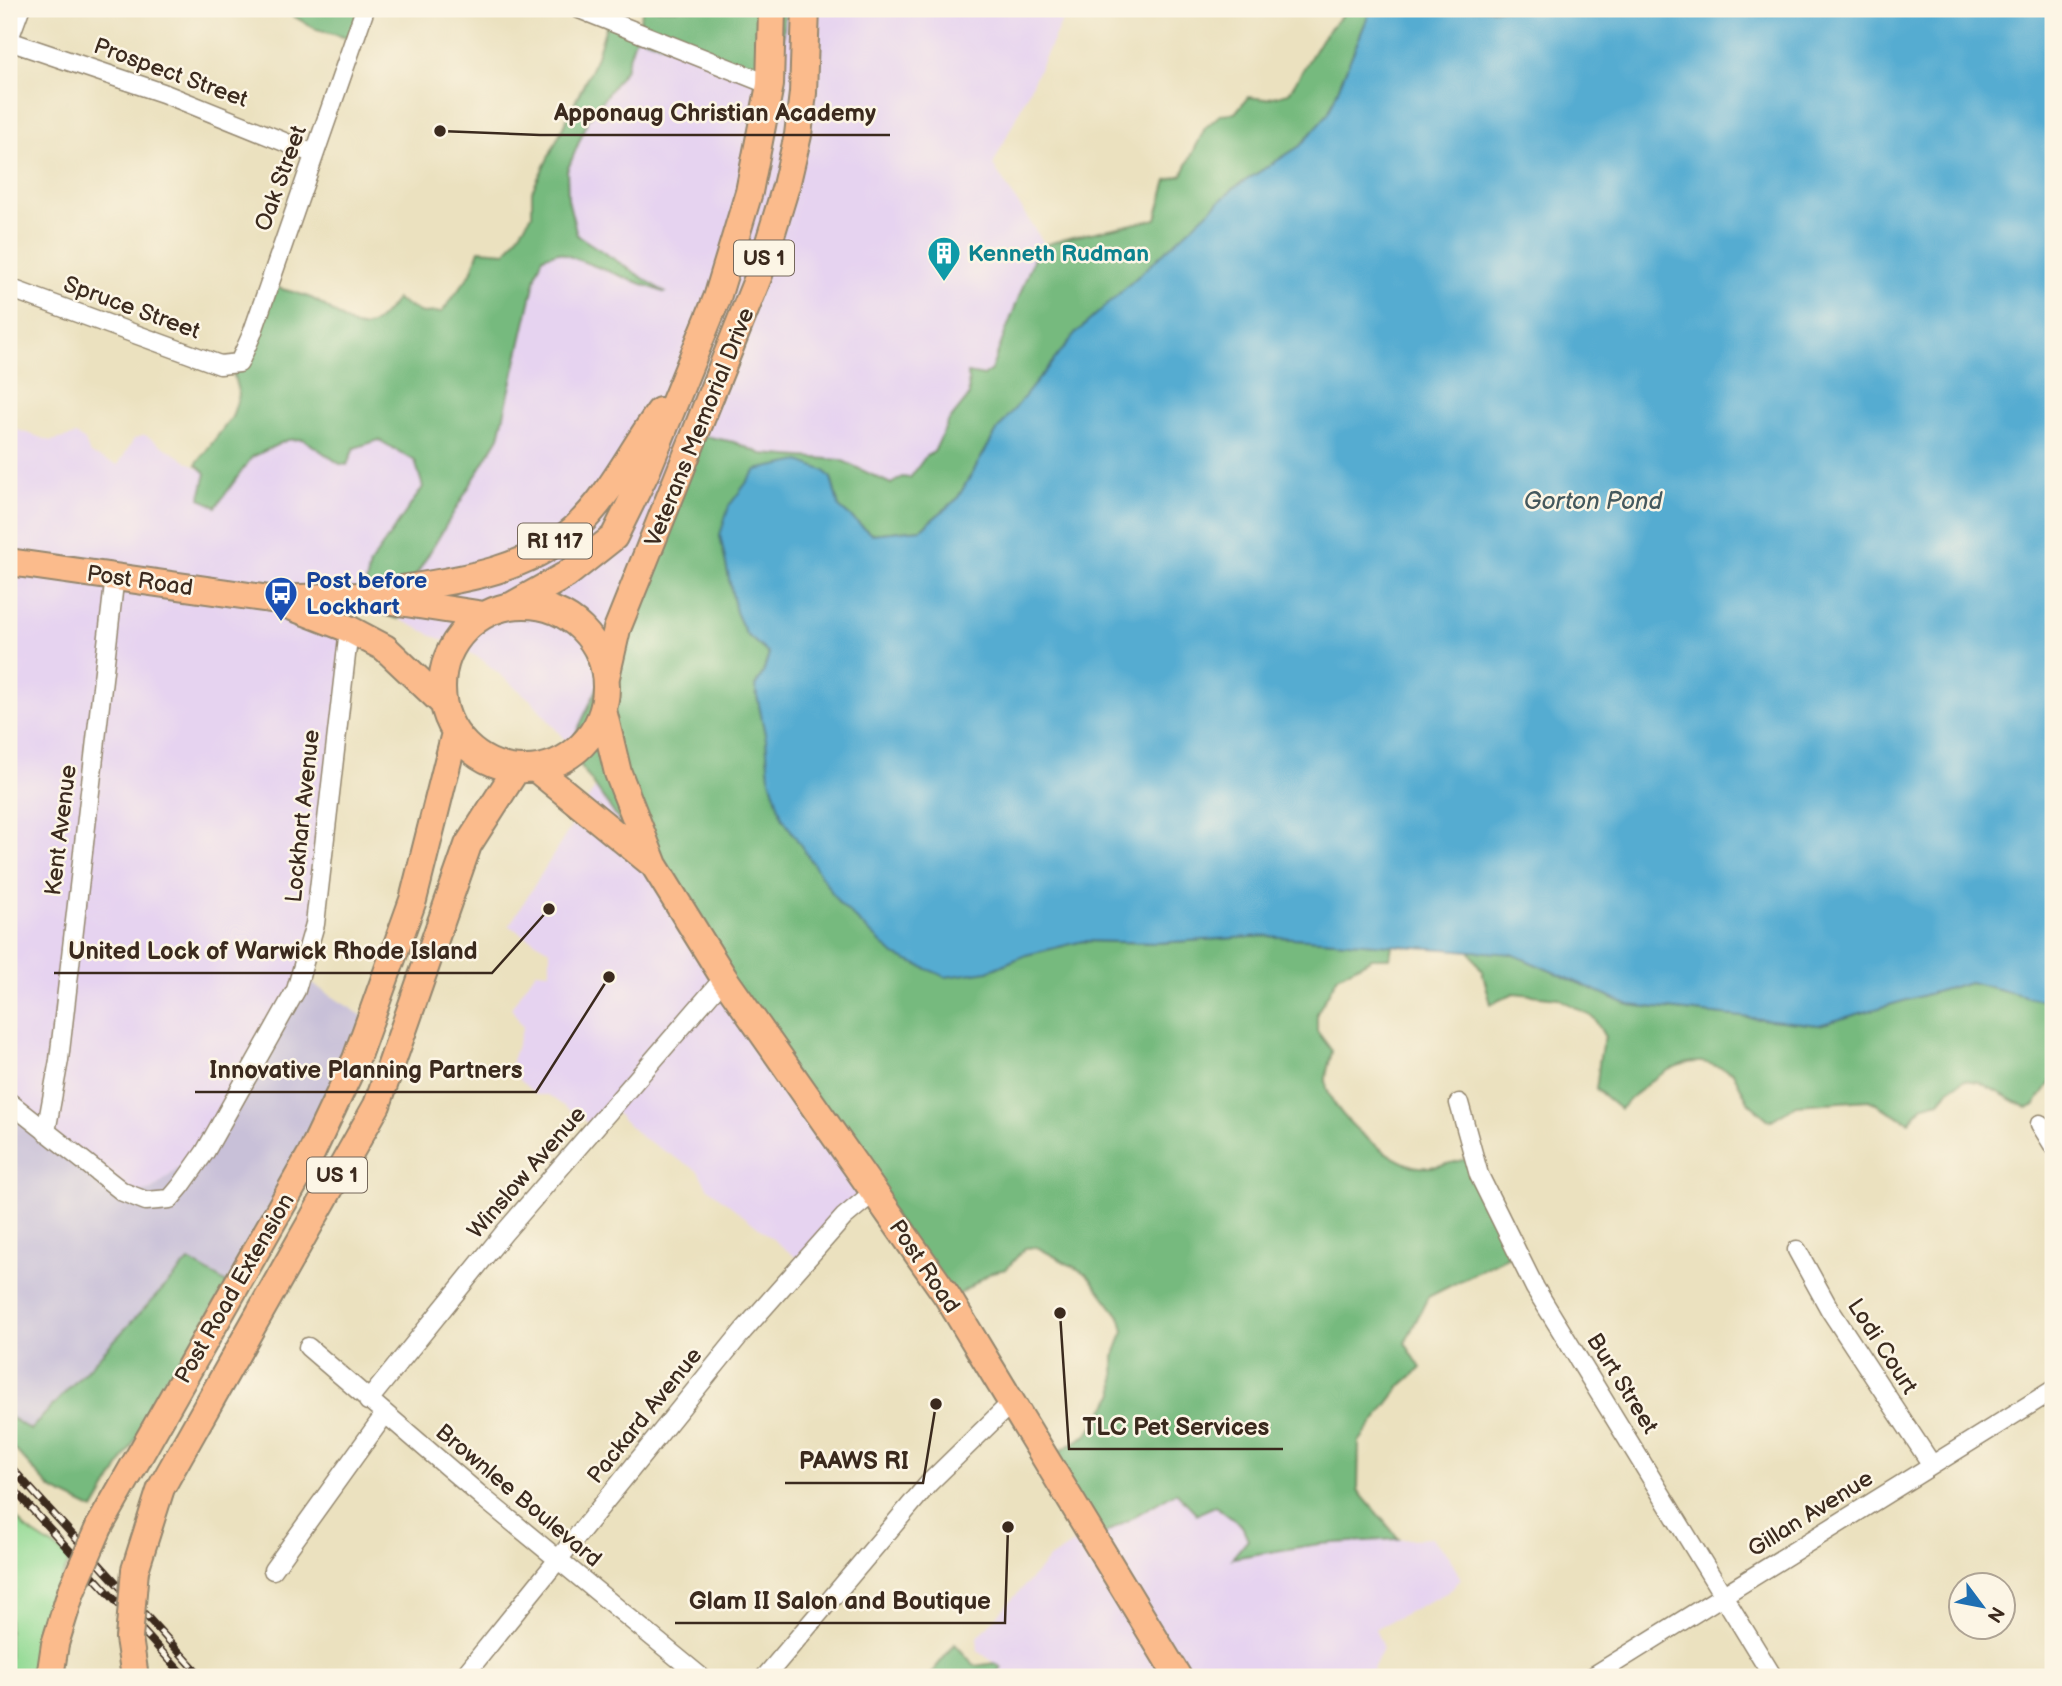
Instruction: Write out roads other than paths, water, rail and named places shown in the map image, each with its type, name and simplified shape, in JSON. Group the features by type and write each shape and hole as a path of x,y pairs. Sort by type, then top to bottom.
{"main road":[{"name":"Veterans Memorial Drive","path":"511,606 566,575 614,537 648,470 681,382 717,298 749,192 770,85 772,9"},
{"name":"Veterans Memorial Drive","path":"606,677 617,629 759,275 786,186 798,135 803,93 806,9"},
{"name":"RI 117","path":"270,598 360,596 491,573 543,550 575,528 593,507 681,382"},
{"name":"Post Road","path":"9,562 270,598"},
{"path":"360,596 484,615"},
{"name":"RI 117","path":"270,598 349,629 385,648 443,703"},
{"name":"Post Road","path":"511,606 538,606 562,614 573,622 583,630 598,652 606,677 603,710 594,731 578,749 559,762 526,769 492,764 471,751 455,733 443,703 442,678 449,653 464,631 484,615 511,606"},
{"name":"Post Road","path":"603,710 618,773 653,865 724,978 947,1296 1178,1677"},
{"name":"Post Road Extension","path":"50,1677 55,1644 71,1592 99,1527 311,1154 356,1059 413,900 455,733"},
{"name":"Post Road","path":"526,769 653,865"},
{"name":"Post Road Extension","path":"135,1677 129,1638 135,1570 161,1489 377,1105 468,845 526,769"}],"street":[{"path":"9,40 20,9"},
{"name":"Oak Street","path":"239,363 252,334 365,9"},
{"path":"579,9 770,85"},
{"name":"Prospect Street","path":"9,40 163,93 314,154"},
{"name":"Spruce Street","path":"9,288 220,365 239,363"},
{"name":"Kent Avenue","path":"46,1132 59,1060 115,575"},
{"name":"Lockhart Avenue","path":"46,1132 109,1183 146,1201 170,1199 205,1152 296,990 315,925 349,629"},
{"name":"Winslow Avenue","path":"368,1401 505,1233 724,978"},
{"path":"9,1102 46,1132"},
{"name":"Burt Street","path":"1459,1102 1479,1175 1535,1287 1773,1677"},
{"path":"2040,1124 2053,1145"},
{"name":"Packard Avenue","path":"463,1677 743,1331 844,1217 874,1192"},
{"name":"Lodi Court","path":"1797,1250 1830,1310 1932,1465"},
{"name":"Brownlee Boulevard","path":"308,1347 368,1401 701,1677"},
{"name":"Gillan Avenue","path":"1592,1677 2053,1390"},
{"path":"765,1677 929,1483 1012,1402"},
{"path":"273,1570 386,1414"}],"water":[{"name":"Gorton Pond","path":"1371,9 2053,9 2053,1003 1970,982 1819,1025 1629,1005 1512,954 1266,936 1157,943 1083,941 1026,955 988,971 946,977 894,955 839,903 782,817 769,776 766,739 755,686 763,673 769,654 746,634 736,612 720,535 729,506 756,470 800,461 825,471 831,478 839,507 871,534 921,529 957,499 998,429 1076,333 1234,188 1300,146 1328,114"}],"railway":[{"path":"9,1465 202,1677"},
{"path":"9,1484 185,1677"}],"place":[{"name":"Apponaug Christian Academy","path":"440,131"},
{"name":"Kenneth Rudman","path":"944,283"},
{"name":"Post before Lockhart","path":"281,623"},
{"name":"United Lock of Warwick Rhode Island","path":"549,909"},
{"name":"Innovative Planning Partners","path":"609,977"},
{"name":"TLC Pet Services","path":"1060,1313"},
{"name":"PAAWS RI","path":"936,1404"},
{"name":"Glam II Salon and Boutique","path":"1008,1527"}]}
